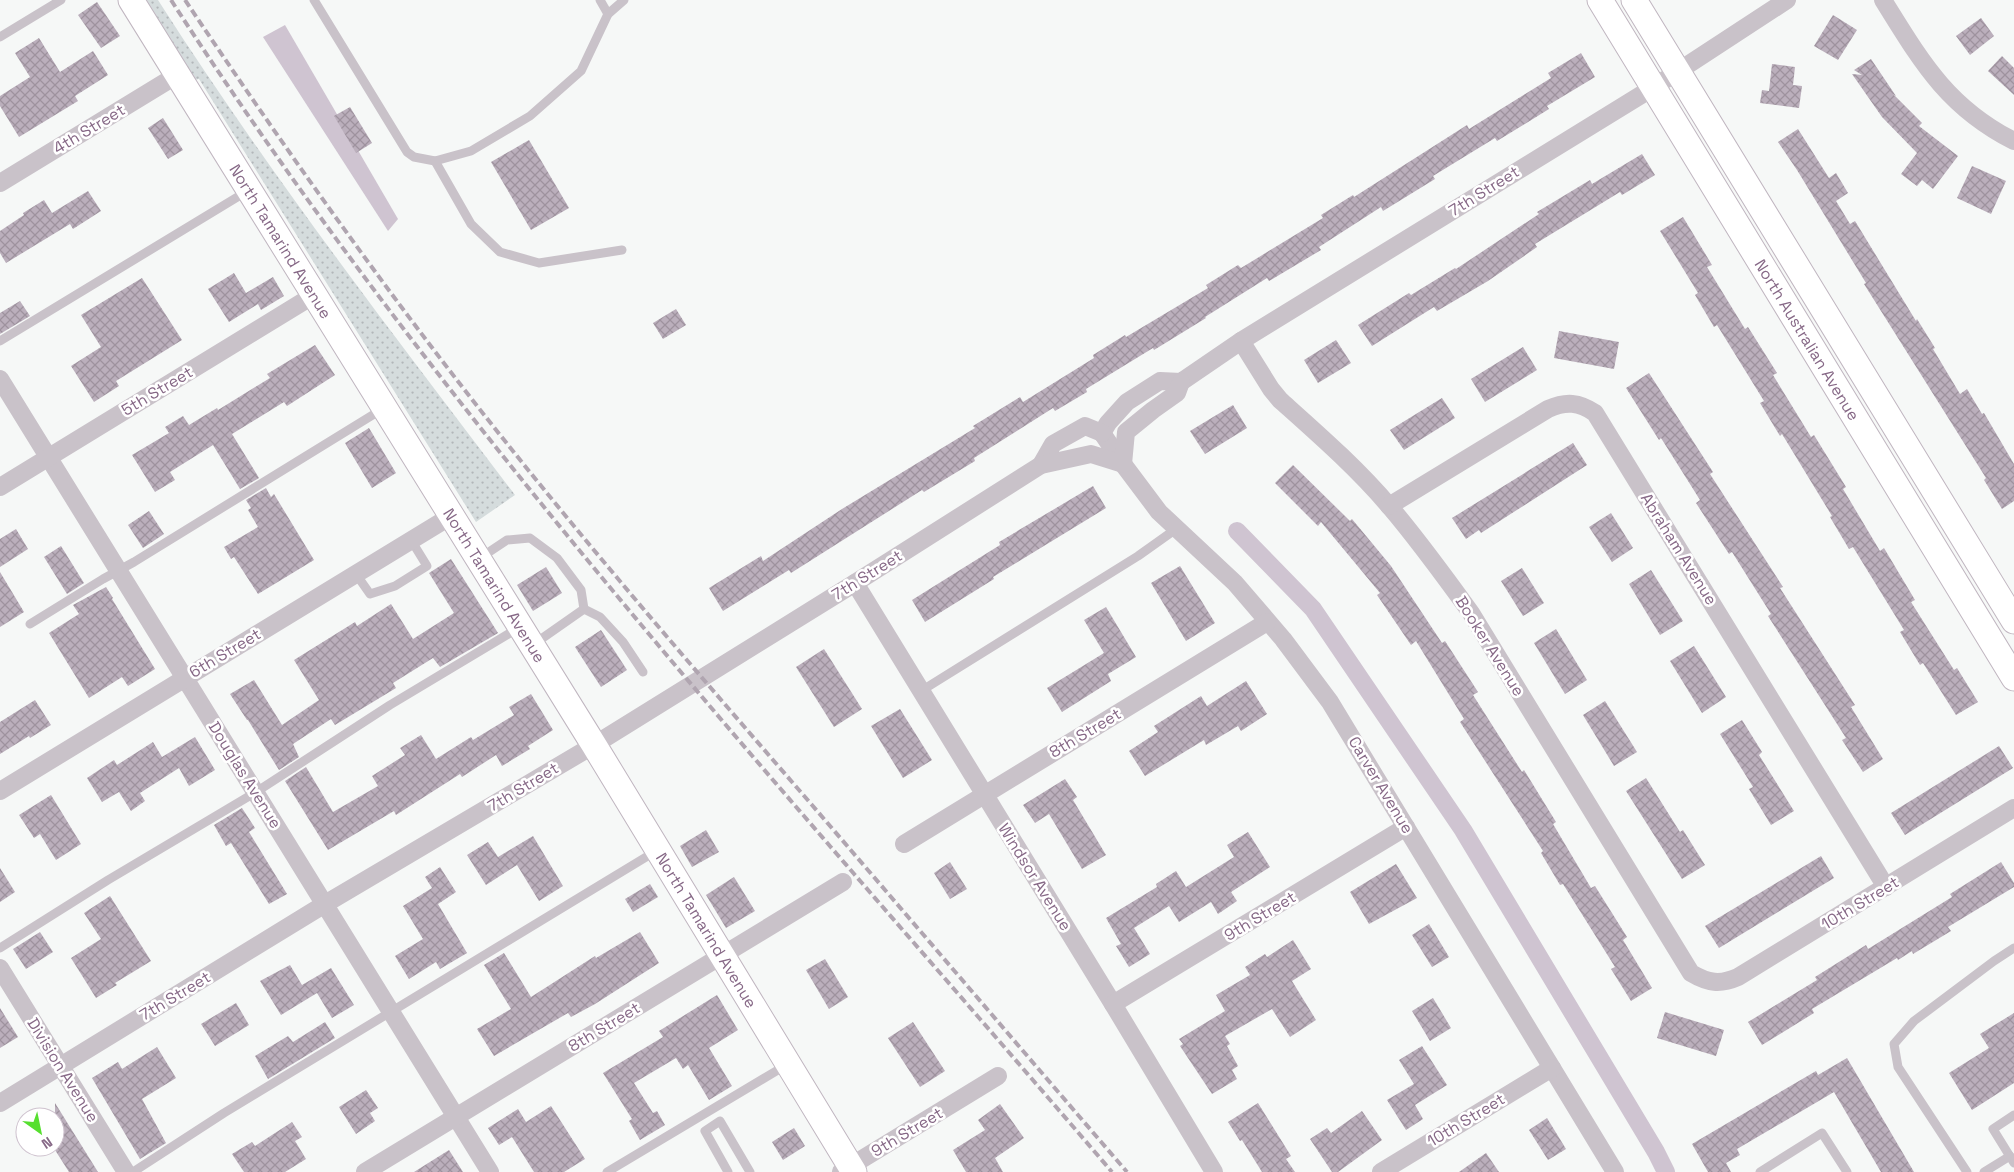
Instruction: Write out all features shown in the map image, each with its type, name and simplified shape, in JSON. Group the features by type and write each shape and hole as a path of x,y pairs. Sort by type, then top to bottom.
{"main road":[{"name":"North Tamarind Avenue","path":"131,0 594,745 788,1064 848,1170"},
{"name":"North Australian Avenue","path":"1600,0 2014,678"},
{"name":"North Australian Avenue","path":"1634,0 2014,621"}],"street":[{"name":"7th Street","path":"0,1103 325,904 594,745 1041,465 1090,454 1123,464 1126,432 1177,393 1181,382 1241,341 1678,72 1786,0"},
{"path":"1883,0 1921,61 1941,86 1988,126 2014,140"},
{"name":"4th Street","path":"0,183 178,75"},
{"name":"5th Street","path":"0,487 314,295"},
{"name":"Booker Avenue","path":"1241,341 1280,400 1345,459 1389,506 1436,563 1471,613 1691,973 1702,980"},
{"name":"Douglas Avenue","path":"0,379 393,1012 490,1172"},
{"path":"1102,432 1127,402 1160,381 1181,382"},
{"name":"Abraham Avenue","path":"1389,506 1548,408 1560,404 1573,403 1585,406 1595,413 1886,887"},
{"name":"7th Street","path":"1041,465 1053,444 1085,426 1102,432"},
{"name":"Carver Avenue","path":"1102,432 1159,512 1235,582 1283,639 1330,702 1615,1172"},
{"name":"6th Street","path":"0,790 451,516"},
{"name":"Windsor Avenue","path":"855,583 1114,1004 1214,1172"},
{"name":"8th Street","path":"904,844 1267,622"},
{"name":"10th Street","path":"1702,980 1714,983 1726,982 1738,977 2014,808"},
{"name":"9th Street","path":"1114,1004 1406,827"},
{"name":"8th Street","path":"365,1172 843,882"},
{"name":"Division Avenue","path":"0,968 126,1172"},
{"name":"10th Street","path":"1381,1172 1552,1068"},
{"name":"9th Street","path":"848,1170 998,1076"}],"lane":[{"path":"0,37 60,0"},
{"path":"314,0 407,152 414,157 435,161 471,151 530,116 581,71 608,14 624,0"},
{"path":"600,0 608,14"},
{"path":"435,161 471,224 500,252 539,263 622,250"},
{"path":"0,341 249,190"},
{"path":"30,624 384,408"},
{"path":"921,692 1131,561 1176,529"},
{"path":"478,559 507,540 530,538 557,558 581,590 584,609"},
{"path":"356,574 370,594 395,586 426,566 412,540"},
{"path":"0,948 256,792 390,705 526,636 584,609"},
{"path":"584,609 600,617 623,642 643,672"},
{"path":"133,1172 224,1114 658,850"},
{"path":"1967,1172 1898,1067 1894,1044 1914,1021 2014,948"},
{"path":"607,1172 788,1064"},
{"path":"1984,1172 2012,1159 1993,1129 2014,1115"},
{"path":"728,1172 704,1131 720,1121 750,1172"},
{"path":"1760,1172 1822,1133 1847,1172"}],"shaded area":[{"path":"140,0 158,0 287,189 377,313 515,495 476,522 199,79 190,81"},
{"path":"285,25 398,219 388,231 263,37"}],"building":[{"path":"97,2 120,36 101,48 78,15"},
{"path":"1833,15 1857,30 1838,60 1814,46"},
{"path":"1981,18 1994,36 1970,55 1956,36"},
{"path":"39,38 60,72 93,51 108,75 75,96 78,101 19,137 0,106 0,96 30,77 15,53"},
{"path":"1581,53 1595,77 1547,106 1549,109 1497,141 1495,138 1433,176 1435,179 1383,211 1381,207 1319,247 1321,250 1269,281 1267,278 1154,350 1153,348 1086,389 1087,392 1055,411 1053,408 974,458 975,461 924,492 922,490 791,573 789,570 723,611 709,588 761,556 763,561 842,509 975,428 973,426 1020,397 1023,402 1094,358 1093,355 1125,335 1126,337 1208,288 1206,285 1238,265 1241,268 1323,218 1321,215 1353,195 1354,197 1467,125 1469,129 1551,78 1548,73"},
{"path":"2002,56 2014,68 2014,95 1988,71"},
{"path":"1871,59 1896,96 1893,94 1922,123 1919,126 1958,156 1933,189 1922,180 1917,186 1901,174 1917,153 1882,117 1852,74 1862,75 1854,70"},
{"path":"1772,64 1795,67 1793,85 1802,86 1799,108 1760,103 1762,90 1769,91"},
{"path":"350,107 372,143 356,153 334,116"},
{"path":"163,118 183,150 168,159 148,128"},
{"path":"1798,129 1829,178 1836,173 1848,193 1836,201 1850,224 1855,221 1916,321 1917,319 1935,348 1933,349 1960,394 1967,389 1982,414 1984,413 2014,464 2014,501 2002,509 1984,480 1986,478 1864,284 1866,283 1778,142"},
{"path":"529,140 569,208 531,230 491,162"},
{"path":"1642,154 1655,175 1622,195 1620,192 1535,244 1537,247 1488,281 1437,311 1434,307 1372,346 1358,325 1409,293 1411,295 1456,269 1539,214 1537,212 1590,180 1592,184"},
{"path":"1972,166 2006,181 1991,214 1957,198"},
{"path":"88,191 101,211 73,229 70,224 6,263 0,253 0,231 44,200 52,213"},
{"path":"1683,217 1712,265 1707,267 1745,329 1748,327 1777,373 1773,375 1811,437 1814,435 1846,487 1843,489 1880,551 1884,548 1915,600 1911,602 1954,670 1957,668 1978,702 1956,715 1923,663 1920,665 1900,632 1904,630 1853,547 1849,549 1830,517 1832,516 1782,434 1780,436 1760,403 1764,401 1717,325 1714,327 1695,295 1698,293 1660,231"},
{"path":"234,273 246,293 273,277 284,296 261,310 258,304 229,322 208,289"},
{"path":"142,278 182,340 116,381 119,386 94,402 71,366 101,347 81,315"},
{"path":"20,301 30,316 0,334 0,313"},
{"path":"676,309 686,325 663,339 653,323"},
{"path":"1559,331 1619,342 1614,369 1554,358"},
{"path":"1336,340 1351,363 1318,383 1304,360"},
{"path":"315,345 335,375 287,406 284,402 232,434 259,478 240,489 213,445 170,472 175,480 155,492 132,455 169,433 165,427 183,416 189,425 217,408 218,410 270,378 267,374"},
{"path":"1523,347 1537,370 1485,402 1471,379"},
{"path":"1649,373 1713,472 1710,474 1783,587 1780,588 1855,705 1851,707 1883,759 1863,772 1842,740 1846,738 1768,616 1771,614 1732,552 1729,554 1696,503 1700,500 1661,438 1659,440 1626,388"},
{"path":"1442,398 1455,418 1404,450 1390,430"},
{"path":"1233,405 1247,428 1205,454 1190,431"},
{"path":"369,428 396,473 372,488 345,443"},
{"path":"1573,443 1587,465 1481,533 1479,530 1466,539 1452,518"},
{"path":"1293,465 1350,521 1352,519 1391,566 1442,643 1445,641 1478,692 1473,695 1522,772 1524,770 1556,822 1553,824 1591,888 1595,886 1627,937 1623,940 1652,988 1631,1001 1611,969 1615,967 1563,884 1560,885 1541,853 1543,851 1460,722 1464,719 1416,641 1411,645 1377,595 1380,593 1321,522 1318,526 1275,483"},
{"path":"1093,486 1106,508 993,577 994,579 925,622 912,600 1000,545 999,542"},
{"path":"266,488 271,497 274,494 314,560 258,594 234,557 231,559 224,547 258,527 248,510 251,508 246,500"},
{"path":"149,511 164,534 143,548 128,525"},
{"path":"1611,513 1633,548 1612,562 1589,527"},
{"path":"16,529 28,549 0,567 0,539"},
{"path":"61,546 84,583 67,594 44,557"},
{"path":"451,559 498,633 440,667 433,658 393,683 396,688 335,725 331,719 293,744 299,757 279,770 230,694 254,680 282,725 319,700 294,660 355,622 357,626 391,604 413,639 454,613 429,573"},
{"path":"1180,566 1215,623 1186,641 1151,583"},
{"path":"546,567 562,593 533,611 517,585"},
{"path":"1522,568 1544,603 1523,616 1501,581"},
{"path":"1651,570 1683,621 1660,635 1629,584"},
{"path":"0,572 24,612 0,627"},
{"path":"106,587 155,669 128,686 122,677 89,698 49,633 79,614 73,605"},
{"path":"1106,607 1136,657 1108,674 1111,681 1062,712 1047,688 1104,653 1084,620"},
{"path":"1556,629 1587,680 1565,694 1534,643"},
{"path":"601,630 627,670 601,687 575,647"},
{"path":"1694,646 1726,697 1702,713 1670,661"},
{"path":"824,649 862,709 834,727 796,667"},
{"path":"1246,681 1267,714 1241,731 1238,726 1206,745 1204,740 1145,776 1129,751 1158,732 1154,726 1201,696 1207,706"},
{"path":"531,694 553,730 528,746 530,749 502,766 496,755 462,777 460,774 396,815 394,811 328,850 285,781 306,767 333,812 378,786 372,776 405,755 400,748 421,735 436,759 471,737 473,740 514,715 509,707"},
{"path":"35,700 51,725 0,754 0,722"},
{"path":"1605,701 1637,752 1614,766 1583,715"},
{"path":"900,709 932,760 903,778 871,726"},
{"path":"1742,720 1762,752 1759,755 1794,811 1771,825 1749,789 1753,787 1720,734"},
{"path":"195,737 215,770 189,786 179,768 140,793 145,801 131,811 119,792 102,802 87,778 114,760 117,765 153,742 162,757"},
{"path":"1999,746 2013,768 1905,835 1891,813"},
{"path":"1646,778 1680,832 1683,830 1705,865 1682,879 1626,791"},
{"path":"1065,779 1077,797 1073,800 1106,855 1082,869 1049,814 1035,823 1023,805"},
{"path":"51,795 81,844 56,860 40,834 34,838 19,815"},
{"path":"242,808 255,828 249,832 287,894 269,904 231,843 226,846 214,825"},
{"path":"706,830 719,852 692,867 680,846"},
{"path":"1248,832 1270,867 1231,892 1237,901 1218,914 1211,902 1179,922 1169,906 1134,928 1150,954 1129,967 1116,946 1121,944 1106,918 1157,887 1156,884 1176,871 1186,887 1234,857 1227,845"},
{"path":"533,836 563,886 539,901 517,865 486,885 467,855 488,842 498,857"},
{"path":"1821,856 1834,878 1719,948 1705,926"},
{"path":"950,862 967,889 950,899 934,873"},
{"path":"2001,862 2014,883 2014,887 1948,927 1951,931 1913,954 1912,951 1898,960 1897,958 1812,1009 1814,1013 1762,1045 1748,1022 1817,980 1815,977 1866,945 1868,949 1952,897 1950,894"},
{"path":"1396,864 1417,898 1369,924 1350,892"},
{"path":"440,867 456,892 438,904 467,953 440,969 436,962 409,979 395,956 423,939 403,906 432,888 425,877"},
{"path":"0,868 15,892 0,902"},
{"path":"734,877 755,911 726,928 706,895"},
{"path":"650,884 658,897 633,912 625,899"},
{"path":"110,896 151,961 115,983 117,985 96,998 71,958 101,939 84,913"},
{"path":"1429,924 1449,957 1432,967 1412,935"},
{"path":"40,932 53,952 26,969 13,949"},
{"path":"640,932 659,963 595,1004 571,1017 568,1013 494,1056 477,1029 511,1009 484,965 504,953 531,997 595,956 596,958"},
{"path":"1293,940 1311,969 1292,981 1316,1020 1290,1037 1272,1009 1225,1036 1230,1044 1227,1046 1238,1066 1232,1070 1237,1079 1212,1094 1180,1046 1183,1044 1179,1039 1225,1011 1216,995 1250,975 1245,967 1265,954 1267,957"},
{"path":"825,959 848,997 829,1009 806,970"},
{"path":"290,965 302,985 331,968 354,1005 332,1018 317,993 281,1015 260,981"},
{"path":"717,995 738,1030 709,1048 732,1086 709,1100 688,1065 683,1069 676,1058 634,1083 653,1113 657,1111 665,1125 640,1140 629,1121 632,1119 603,1073 663,1037 659,1031"},
{"path":"1433,998 1451,1028 1430,1041 1412,1011"},
{"path":"236,1003 249,1025 215,1046 201,1024"},
{"path":"0,1008 18,1037 0,1048"},
{"path":"1665,1012 1724,1030 1716,1056 1657,1038"},
{"path":"2014,1013 2014,1083 1972,1110 1949,1073 1989,1048 1980,1034"},
{"path":"325,1022 335,1038 268,1079 255,1056 288,1036 293,1042"},
{"path":"913,1022 945,1071 920,1087 888,1038"},
{"path":"1422,1046 1447,1085 1415,1105 1423,1119 1406,1130 1387,1100 1414,1084 1399,1060"},
{"path":"157,1047 176,1078 142,1099 166,1143 140,1159 92,1078 118,1062 122,1069"},
{"path":"1847,1058 1914,1172 1881,1172 1834,1092 1737,1149 1740,1155 1726,1163 1731,1172 1708,1172 1692,1144 1816,1071 1818,1075"},
{"path":"366,1090 378,1108 370,1113 375,1121 356,1134 339,1107"},
{"path":"1258,1103 1291,1156 1286,1159 1295,1172 1262,1172 1228,1122"},
{"path":"1000,1104 1024,1138 995,1158 1003,1172 966,1172 953,1150 985,1130 978,1120"},
{"path":"551,1106 585,1159 564,1172 534,1172 512,1137 499,1145 488,1128 518,1109 526,1122"},
{"path":"1362,1111 1382,1140 1338,1172 1332,1172 1310,1139 1327,1128 1331,1133"},
{"path":"1547,1118 1566,1149 1548,1160 1529,1130"},
{"path":"65,1119 98,1172 69,1172 59,1157 65,1157"},
{"path":"292,1122 302,1137 295,1141 306,1159 285,1172 244,1172 232,1154 252,1142 255,1146"},
{"path":"794,1128 805,1146 783,1160 772,1142"},
{"path":"449,1150 463,1172 414,1172"},
{"path":"1486,1153 1499,1172 1459,1172"}],"waterway":[{"path":"1237,531 1313,609 1463,830 1656,1152 1666,1172"}],"railway":[{"path":"171,0 276,156 387,308 503,456 743,745 1112,1172"},
{"path":"185,0 358,248 430,345 509,446 680,652 1127,1172"}]}
